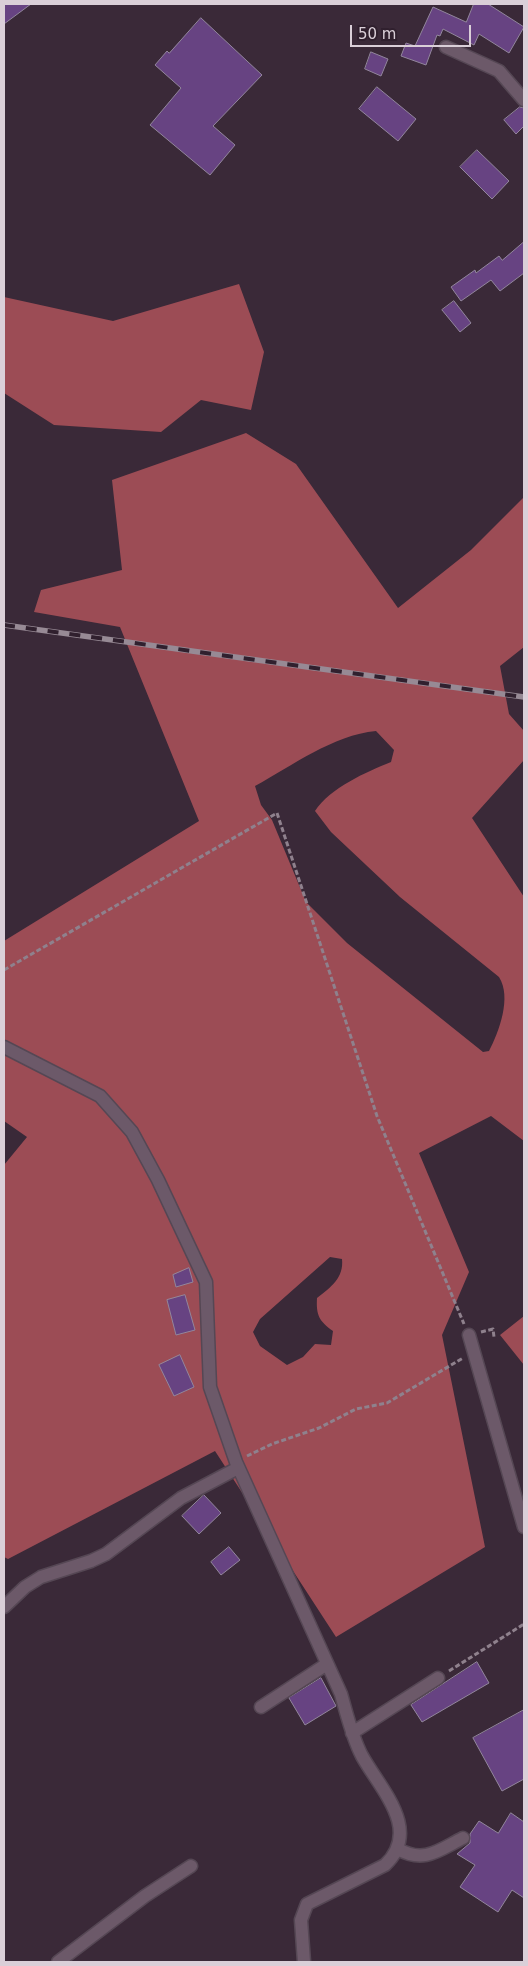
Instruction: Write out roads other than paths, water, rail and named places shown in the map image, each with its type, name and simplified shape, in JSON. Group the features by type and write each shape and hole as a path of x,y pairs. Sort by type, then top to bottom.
{"street":[{"path":"446,46 499,70 524,100"},
{"path":"4,1047 100,1096 132,1132 158,1180 206,1282 210,1387 237,1465 341,1694 352,1733 362,1755 392,1803 400,1834 398,1849 385,1865 307,1904 301,1920 304,1962"},
{"path":"469,1335 524,1527"},
{"path":"4,1607 25,1587 41,1577 91,1561 106,1554 180,1498 237,1465"},
{"path":"261,1707 327,1664"},
{"path":"352,1733 438,1678"},
{"path":"398,1849 409,1855 420,1857 463,1838"},
{"path":"58,1962 145,1896 191,1866"}],"railway":[{"path":"4,625 524,697"}]}
